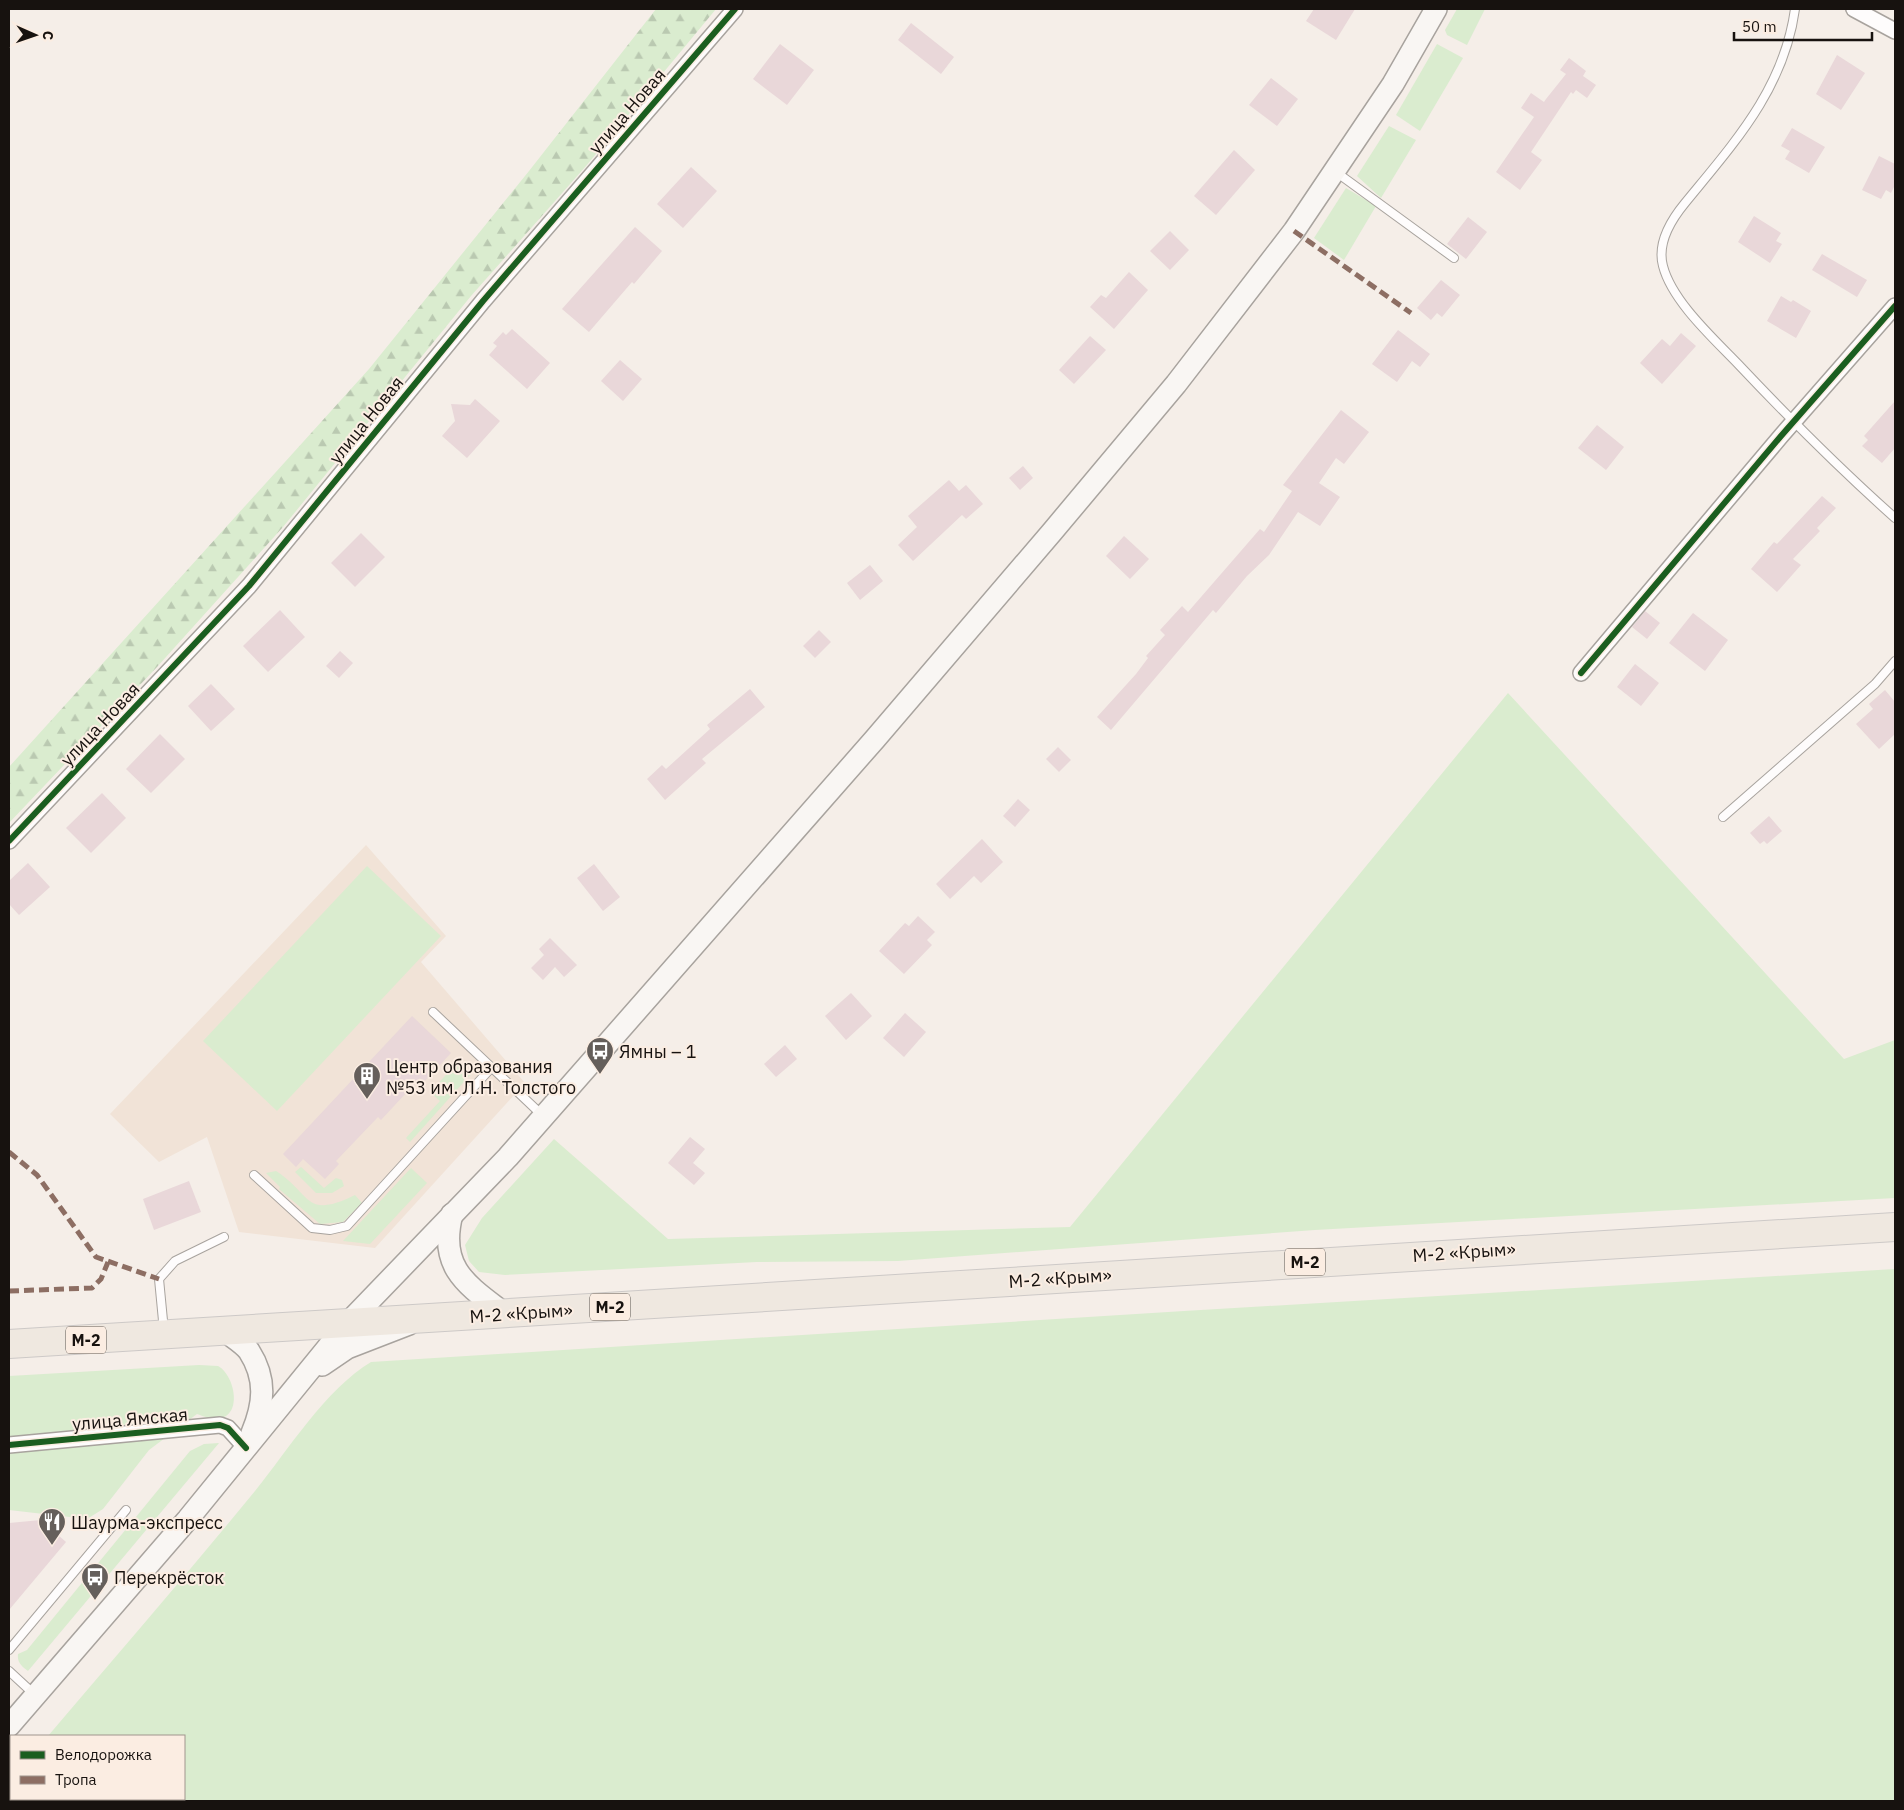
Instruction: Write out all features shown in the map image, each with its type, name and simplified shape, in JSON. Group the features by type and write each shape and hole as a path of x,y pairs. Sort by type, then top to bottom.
{"highway":[{"name":"М-2 «Крым»","path":"225,1331 1895,1227"},
{"name":"М-2","path":"9,1344 225,1331"}],"main road":[{"path":"9,1726 188,1519 347,1324 508,1156 542,1115 881,732 1052,532 1204,347 1294,231 1336,172 1393,84 1436,9"},
{"path":"452,1214 448,1243 455,1270 474,1290 505,1314"},
{"path":"301,1380 347,1348 421,1320"},
{"path":"225,1331 248,1350 262,1382 261,1411 246,1448"}],"street":[{"name":"улица Новая","path":"9,841 249,586 483,301 735,9"},
{"path":"1854,9 1895,31"},
{"path":"1581,673 1793,422 1895,306"},
{"name":"улица Ямская","path":"9,1444 220,1425 228,1428 246,1448"}],"lane":[{"path":"1795,9 1791,36 1765,99 1747,127 1672,222 1664,239 1663,268 1691,313 1793,422 1895,518"},
{"path":"1336,172 1454,258"},
{"path":"1724,817 1875,684 1895,661"},
{"path":"433,1012 542,1115"},
{"path":"254,1175 312,1228 330,1230 347,1226 492,1067"},
{"path":"164,1335 159,1279 175,1261 224,1237"},
{"path":"9,1650 126,1510"},
{"path":"9,1671 35,1695"}],"shaded area":[{"path":"366,845 446,936 421,962 525,1083 375,1248 239,1232 207,1137 159,1162 110,1114"}],"green space":[{"path":"656,9 716,9 586,166 471,296 283,527 157,667 9,823 9,767 369,369 529,171"},
{"path":"1457,9 1485,9 1467,45 1447,35 1445,30"},
{"path":"1437,44 1463,58 1420,131 1396,115"},
{"path":"1389,126 1416,140 1381,198 1357,176"},
{"path":"1346,188 1376,206 1344,260 1314,238"},
{"path":"1508,693 1844,1059 1895,1040 1895,1198 1315,1230 898,1261 757,1262 505,1275 479,1272 469,1261 465,1245 482,1218 554,1139 668,1239 1070,1227"},
{"path":"367,866 441,936 277,1111 203,1041"},
{"path":"458,1062 471,1074 410,1142 406,1138 440,1101 430,1092"},
{"path":"301,1167 324,1188 336,1178 342,1180 344,1186 332,1193 316,1193 295,1172"},
{"path":"411,1168 427,1183 370,1244 343,1241"},
{"path":"276,1171 310,1201 317,1204 326,1205 355,1195 362,1203 343,1222 320,1224 279,1189 280,1187 266,1173"},
{"path":"1895,1269 1895,1801 9,1801 10,1780 10,1800 185,1800 185,1735 49,1735 255,1491 308,1421 338,1388 371,1362"},
{"path":"199,1365 218,1366 229,1378 234,1396 231,1412 225,1417 214,1419 197,1414 149,1450 103,1509 87,1519 9,1510 9,1376"},
{"path":"219,1443 28,1671 23,1667 19,1662 18,1654 27,1650 190,1451 204,1444"}],"building":[{"path":"1314,9 1355,9 1336,40 1306,21"},
{"path":"911,23 954,57 941,74 898,40"},
{"path":"780,44 814,70 787,105 753,79"},
{"path":"1837,55 1865,73 1841,110 1816,94"},
{"path":"1569,58 1586,71 1583,76 1596,85 1587,98 1576,90 1573,94 1571,92 1531,152 1542,160 1520,190 1496,172 1534,117 1521,108 1531,93 1544,102 1566,74 1560,70"},
{"path":"1271,78 1298,99 1277,126 1249,105"},
{"path":"1792,128 1825,147 1809,173 1785,159 1790,151 1781,146"},
{"path":"1234,150 1255,170 1216,215 1194,196"},
{"path":"1879,156 1895,164 1895,185 1891,193 1886,190 1881,199 1862,190"},
{"path":"691,167 717,191 683,228 657,204"},
{"path":"1754,216 1781,233 1776,241 1782,244 1770,263 1738,242"},
{"path":"1468,217 1487,232 1466,259 1447,244"},
{"path":"635,227 662,251 634,284 632,282 589,332 562,309"},
{"path":"1170,231 1189,250 1170,270 1150,251"},
{"path":"1822,254 1867,280 1857,297 1812,270"},
{"path":"1129,272 1148,290 1114,329 1090,307 1101,295 1106,298"},
{"path":"1441,280 1460,295 1442,317 1437,313 1431,320 1417,308"},
{"path":"1781,296 1791,302 1793,300 1811,311 1796,338 1767,321"},
{"path":"512,329 550,363 527,389 489,355 497,346 493,343 503,332 506,335"},
{"path":"1398,330 1430,354 1420,367 1412,361 1397,382 1372,364"},
{"path":"1681,333 1696,346 1662,384 1640,363 1662,339 1670,346"},
{"path":"1090,336 1106,350 1074,384 1059,370"},
{"path":"620,360 642,379 623,401 601,381"},
{"path":"475,399 500,421 467,458 442,436 455,421 451,404 470,405"},
{"path":"1895,401 1895,448 1882,463 1862,446 1868,440 1864,436"},
{"path":"1341,410 1369,432 1344,464 1336,458 1319,483 1340,497 1320,526 1298,512 1269,555 1247,576 1216,613 1213,610 1111,730 1097,717 1136,674 1148,658 1146,656 1165,635 1160,630 1182,606 1188,612 1260,529 1264,532 1292,491 1283,485"},
{"path":"1597,425 1624,447 1606,470 1578,448"},
{"path":"1023,466 1033,478 1020,490 1009,478"},
{"path":"949,480 959,491 966,485 983,504 966,519 962,515 913,561 898,545 917,527 908,516"},
{"path":"1822,496 1836,508 1817,528 1820,531 1793,559 1801,565 1777,592 1751,569 1774,542 1777,544"},
{"path":"361,533 385,557 355,587 331,563"},
{"path":"1124,536 1149,559 1130,579 1106,556"},
{"path":"870,565 883,581 860,600 847,583"},
{"path":"280,610 305,637 268,672 243,646"},
{"path":"1645,611 1660,623 1647,639 1632,627"},
{"path":"1693,613 1728,640 1705,671 1669,643"},
{"path":"819,630 831,642 815,658 803,646"},
{"path":"340,651 353,663 339,678 326,666"},
{"path":"1635,664 1659,683 1641,706 1617,687"},
{"path":"211,684 235,709 211,731 188,706"},
{"path":"750,689 765,707 702,759 706,763 665,800 647,779 662,765 666,769 710,729 707,725"},
{"path":"1885,690 1895,702 1895,734 1879,749 1856,724 1873,709 1869,704"},
{"path":"160,734 185,759 151,793 126,769"},
{"path":"1058,747 1071,760 1059,772 1046,759"},
{"path":"102,793 126,818 91,853 66,828"},
{"path":"1018,799 1030,810 1015,827 1003,816"},
{"path":"1769,816 1782,831 1767,844 1764,841 1760,844 1750,833"},
{"path":"982,839 1003,862 981,883 974,876 950,899 936,884"},
{"path":"28,863 50,887 19,915 9,904 9,881"},
{"path":"594,864 620,897 603,911 577,878"},
{"path":"918,916 935,932 927,940 932,945 904,974 879,951 905,923 909,926"},
{"path":"550,938 577,965 564,977 555,967 543,980 531,968 544,955 539,949"},
{"path":"851,993 872,1016 846,1040 825,1016"},
{"path":"905,1013 926,1032 904,1057 883,1038"},
{"name":"Центр образования №53 им. Л.Н. Толстого","path":"412,1016 451,1053 423,1083 420,1078 381,1120 378,1117 336,1161 339,1164 325,1179 303,1159 296,1167 283,1154"},
{"path":"785,1045 797,1059 776,1077 764,1064"},
{"path":"690,1137 705,1149 693,1163 705,1173 694,1185 668,1163"},
{"path":"189,1181 201,1212 154,1230 143,1199"},
{"path":"41,1520 66,1542 9,1610 9,1523"}],"marked path":[{"path":"1294,231 1411,313"},
{"path":"9,1152 37,1175 96,1257 159,1279"},
{"path":"9,1291 92,1288 101,1279 108,1262"}],"cycle path":[{"path":"9,841 249,586 483,301 735,9"},
{"path":"1581,673 1781,436 1895,306"},
{"path":"9,1445 220,1425 228,1428 246,1448"}],"place":[{"name":"Ямны – 1","path":"600,1075"},
{"name":"Центр образования №53 им. Л.Н. Толстого","path":"367,1100"},
{"name":"Шаурма-экспресс","path":"52,1546"},
{"name":"Перекрёсток","path":"95,1601"}]}
